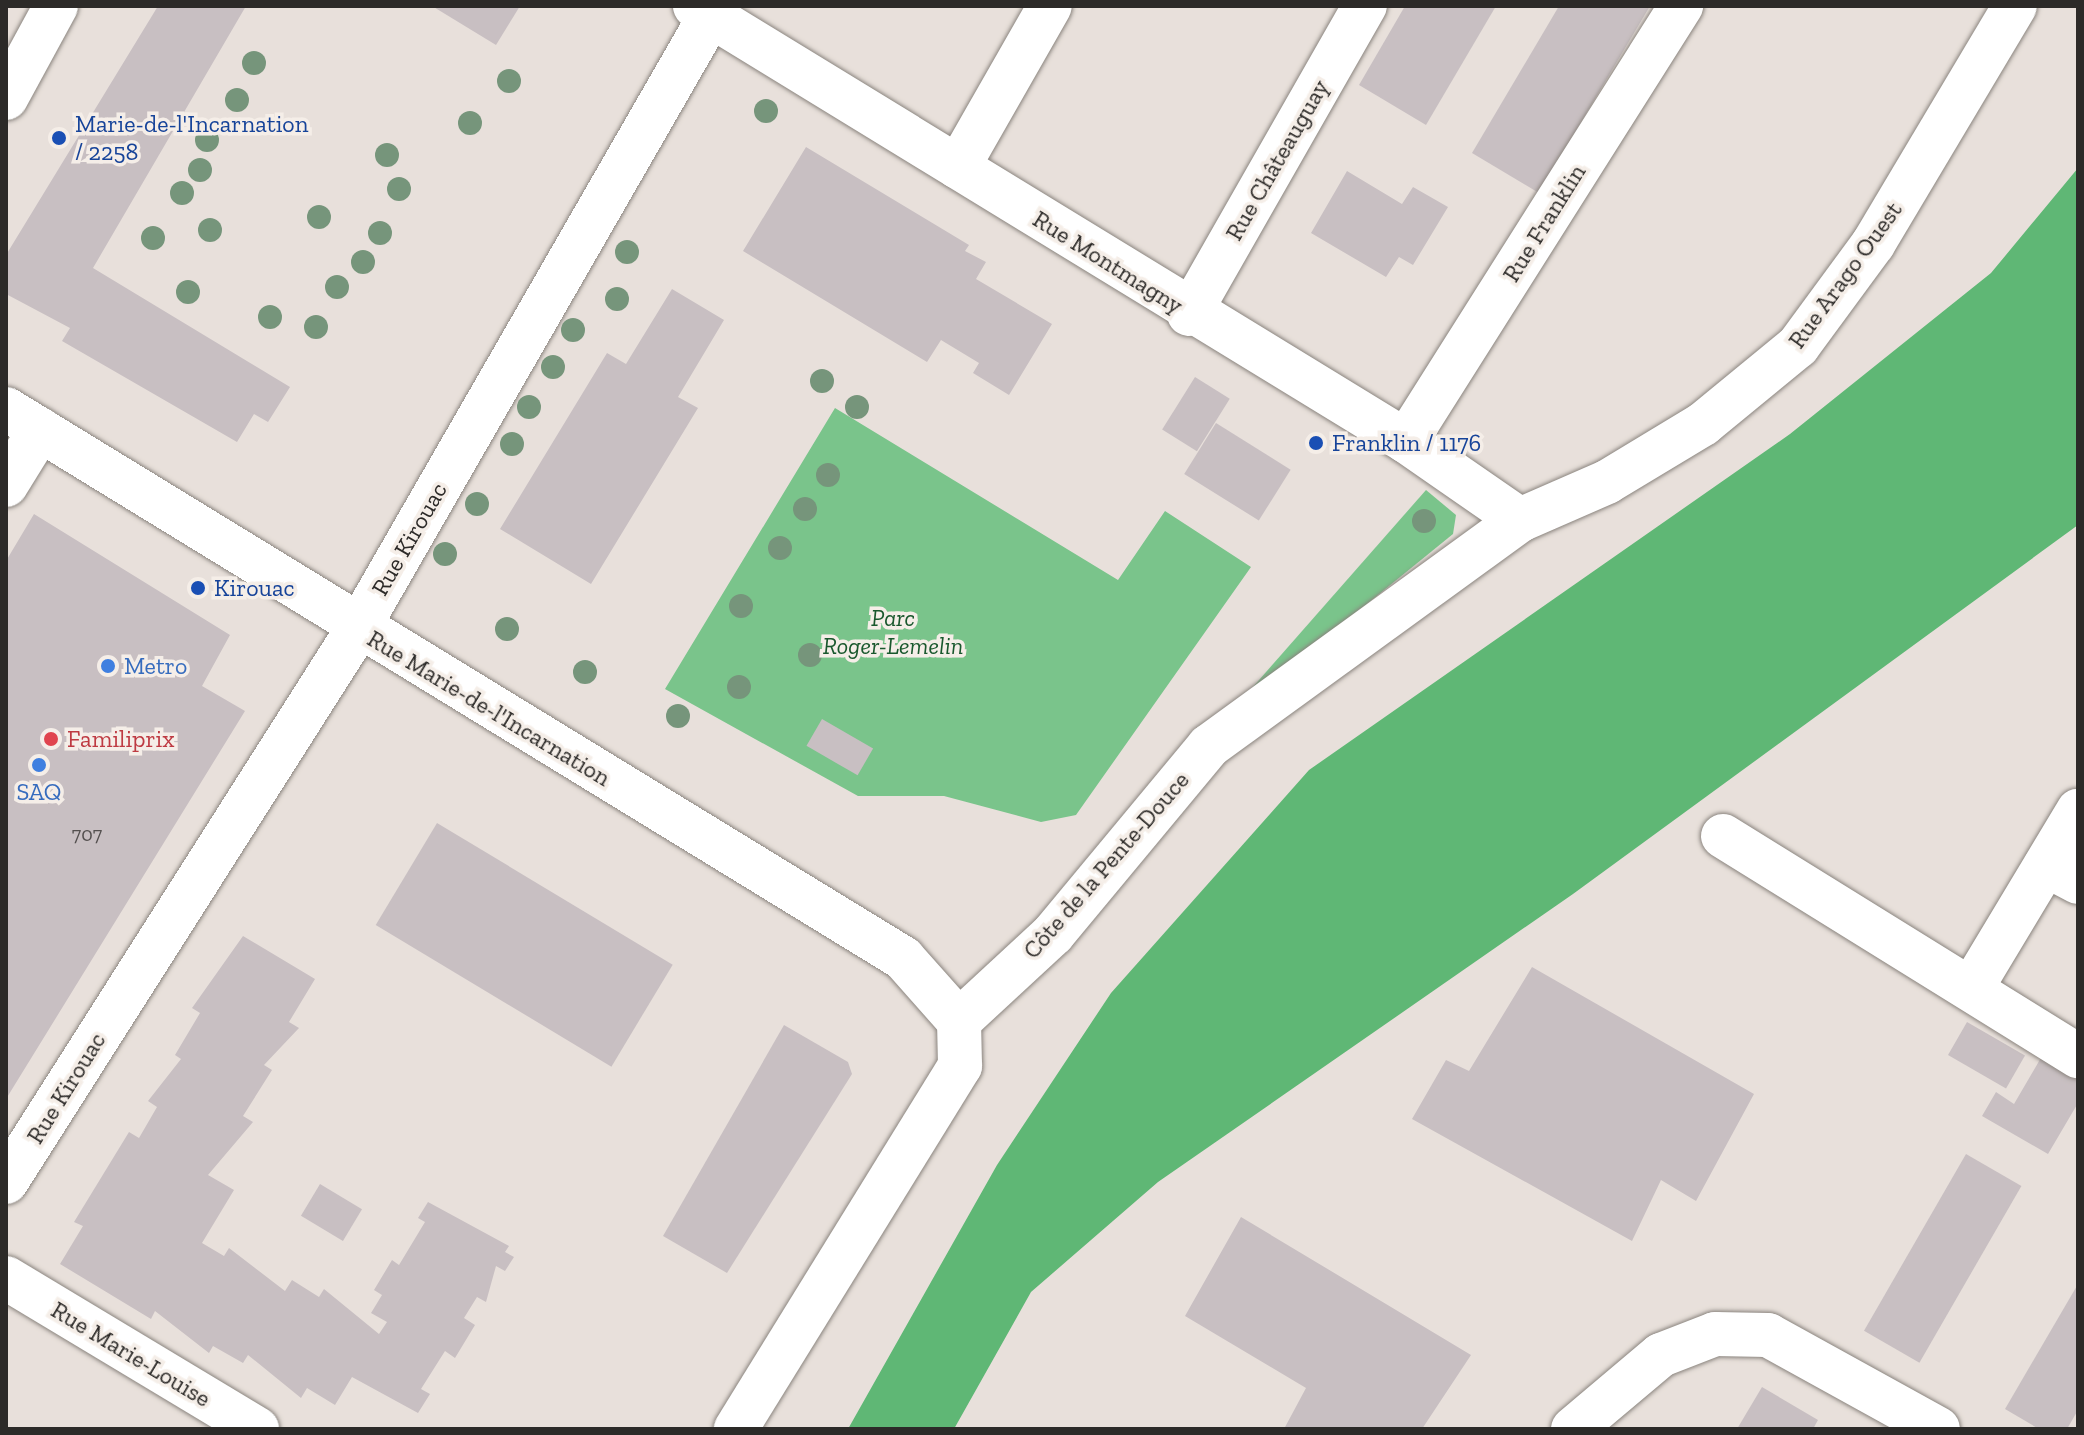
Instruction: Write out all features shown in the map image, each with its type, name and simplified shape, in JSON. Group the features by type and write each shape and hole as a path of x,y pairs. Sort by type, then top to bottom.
{"street":[{"path":"6,98 56,6"},
{"path":"958,167 1050,6"},
{"name":"Rue Châteauguay","path":"1189,314 1365,6"},
{"name":"Rue Franklin","path":"1406,441 1681,6"},
{"name":"Rue Arago Ouest","path":"1520,520 1607,482 1703,424 1798,346 1873,244 2015,6"},
{"name":"Rue Montmagny","path":"707,9 1189,314 1406,441 1520,520"},
{"name":"Rue Kirouac","path":"6,1182 357,630 707,9"},
{"path":"6,485 23,420"},
{"name":"Rue Marie-de-l'Incarnation","path":"23,420 357,630 903,958 959,1021"},
{"name":"Côte de la Pente-Douce","path":"959,1021 1053,934 1209,746 1520,520"},
{"path":"1971,989 2062,874 2078,811"},
{"path":"1723,836 2078,1056"},
{"path":"736,1429 960,1066 959,1021"},
{"name":"Rue Marie-Louise","path":"6,1278 257,1429"},
{"path":"1573,1429 1661,1355 1715,1334 1768,1335 1938,1429"}],"green space":[{"path":"2078,168 2078,525 1573,894 1158,1182 1031,1292 954,1429 848,1429 997,1165 1111,993 1309,770 1790,434 1991,273"},
{"name":"Parc Roger-Lemelin","path":"835,408 1118,580 1165,511 1251,567 1076,815 1041,822 944,796 858,796 665,689"},
{"path":"1426,490 1456,515 1453,534 1260,691 1252,688"}],"building":[{"path":"158,6 246,6 93,268 290,387 268,422 254,414 237,442 62,341 70,328 6,294 6,255"},
{"path":"432,6 520,6 496,45"},
{"path":"1405,6 1496,6 1426,125 1359,85"},
{"path":"1559,6 1650,6 1539,193 1472,153"},
{"path":"806,147 969,245 965,251 986,262 976,279 1052,324 1009,395 973,373 979,363 941,340 927,362 743,251"},
{"path":"1347,171 1402,204 1413,187 1448,207 1413,265 1399,257 1386,277 1311,233"},
{"path":"672,289 724,320 678,397 698,408 591,584 500,529 607,353 626,364"},
{"path":"1195,377 1230,399 1197,451 1162,430"},
{"path":"1216,423 1291,470 1259,521 1184,474"},
{"path":"34,514 230,635 202,686 245,711 6,1099 6,561"},
{"path":"822,719 873,748 858,775 806,746"},
{"path":"437,823 673,965 611,1067 376,925"},
{"path":"243,936 315,979 289,1022 299,1028 264,1065 272,1070 243,1116 253,1122 208,1175 234,1190 202,1243 224,1256 229,1248 285,1291 292,1280 319,1297 324,1289 379,1334 387,1322 371,1313 382,1295 374,1290 392,1260 399,1265 425,1222 418,1218 428,1202 509,1246 505,1252 514,1257 505,1271 496,1266 486,1302 477,1297 464,1318 475,1325 455,1358 445,1351 421,1389 430,1394 418,1413 352,1377 335,1405 307,1388 301,1398 248,1355 243,1363 213,1346 209,1353 155,1311 151,1319 60,1264 83,1226 74,1222 129,1132 139,1138 157,1107 148,1101 181,1059 175,1055 200,1013 192,1008"},
{"path":"1532,967 1754,1094 1696,1201 1661,1180 1632,1241 1412,1119 1446,1060 1469,1071"},
{"path":"1967,1022 2025,1056 2006,1088 1948,1055"},
{"path":"784,1025 848,1062 852,1074 727,1273 663,1236"},
{"path":"2042,1056 2078,1077 2078,1103 2048,1154 1982,1116 1996,1092 2014,1104"},
{"path":"1966,1154 2021,1186 1919,1363 1864,1331"},
{"path":"320,1184 362,1209 343,1241 301,1216"},
{"path":"1241,1217 1471,1355 1422,1429 1284,1429 1306,1388 1185,1316"},
{"path":"2078,1284 2078,1410 2067,1429 2039,1429 2005,1409"},
{"path":"1762,1387 1818,1420 1813,1429 1737,1429"}],"place":[{"name":"Marie-de-l'Incarnation / 2258","path":"59,138"},
{"name":"Franklin / 1176","path":"1316,443"},
{"name":"Kirouac","path":"198,588"},
{"name":"Metro","path":"108,666"},
{"name":"Familiprix","path":"51,739"},
{"name":"SAQ","path":"39,765"}]}
